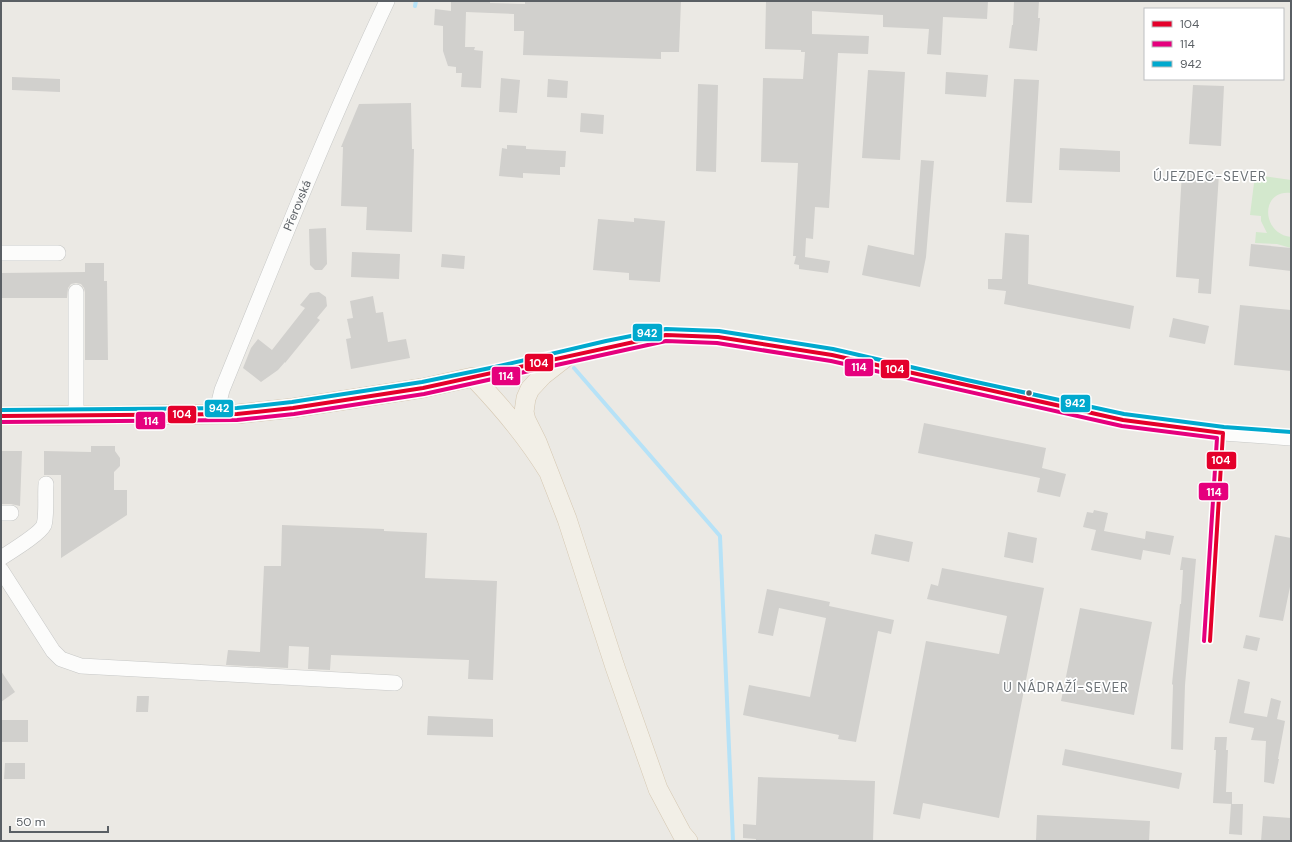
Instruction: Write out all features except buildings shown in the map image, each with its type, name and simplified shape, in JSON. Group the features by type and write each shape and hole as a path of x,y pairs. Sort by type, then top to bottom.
{"main road":[{"path":"566,357 536,382 530,389 524,405 526,420 538,442 567,519 615,667 658,788 679,828 688,841"},
{"path":"1,416 237,414 293,408 423,388 473,378 490,394 526,438 548,471"}],"street":[{"name":"Přerovská","path":"216,414 222,390 292,217 361,56 387,1"},
{"path":"1,253 58,253"},
{"path":"76,292 76,415"},
{"path":"473,378 666,335 718,337 832,354 1123,420 1222,434 1291,438"},
{"path":"1,558 38,533 43,526 45,517 46,484"},
{"path":"1,570 53,651 61,659 81,666 395,683"}],"green space":[{"path":"1255,175 1291,180 1291,193 1281,194 1274,198 1270,204 1268,212 1269,220 1274,228 1281,234 1291,237 1291,248 1277,244 1255,243 1256,232 1267,233 1261,221 1261,216 1250,215"}],"waterway":[{"path":"415,6 416,1"},
{"path":"574,368 720,536 733,841"}],"transit line":[{"name":"942","path":"1,410 237,408 292,402 422,382 666,329 719,331 833,349 1124,414 1224,427 1291,432"},
{"name":"104","path":"1,416 237,414 293,408 423,388 666,335 718,337 832,355 1123,420 1223,433 1210,641"},
{"name":"114","path":"1,422 237,420 294,414 424,394 666,341 717,343 831,361 1122,426 1217,438 1204,641"}],"district":[{"name":"ÚJEZDEC-SEVER","path":"1210,176"},
{"name":"U NÁDRAŽÍ-SEVER","path":"1066,687"}]}
